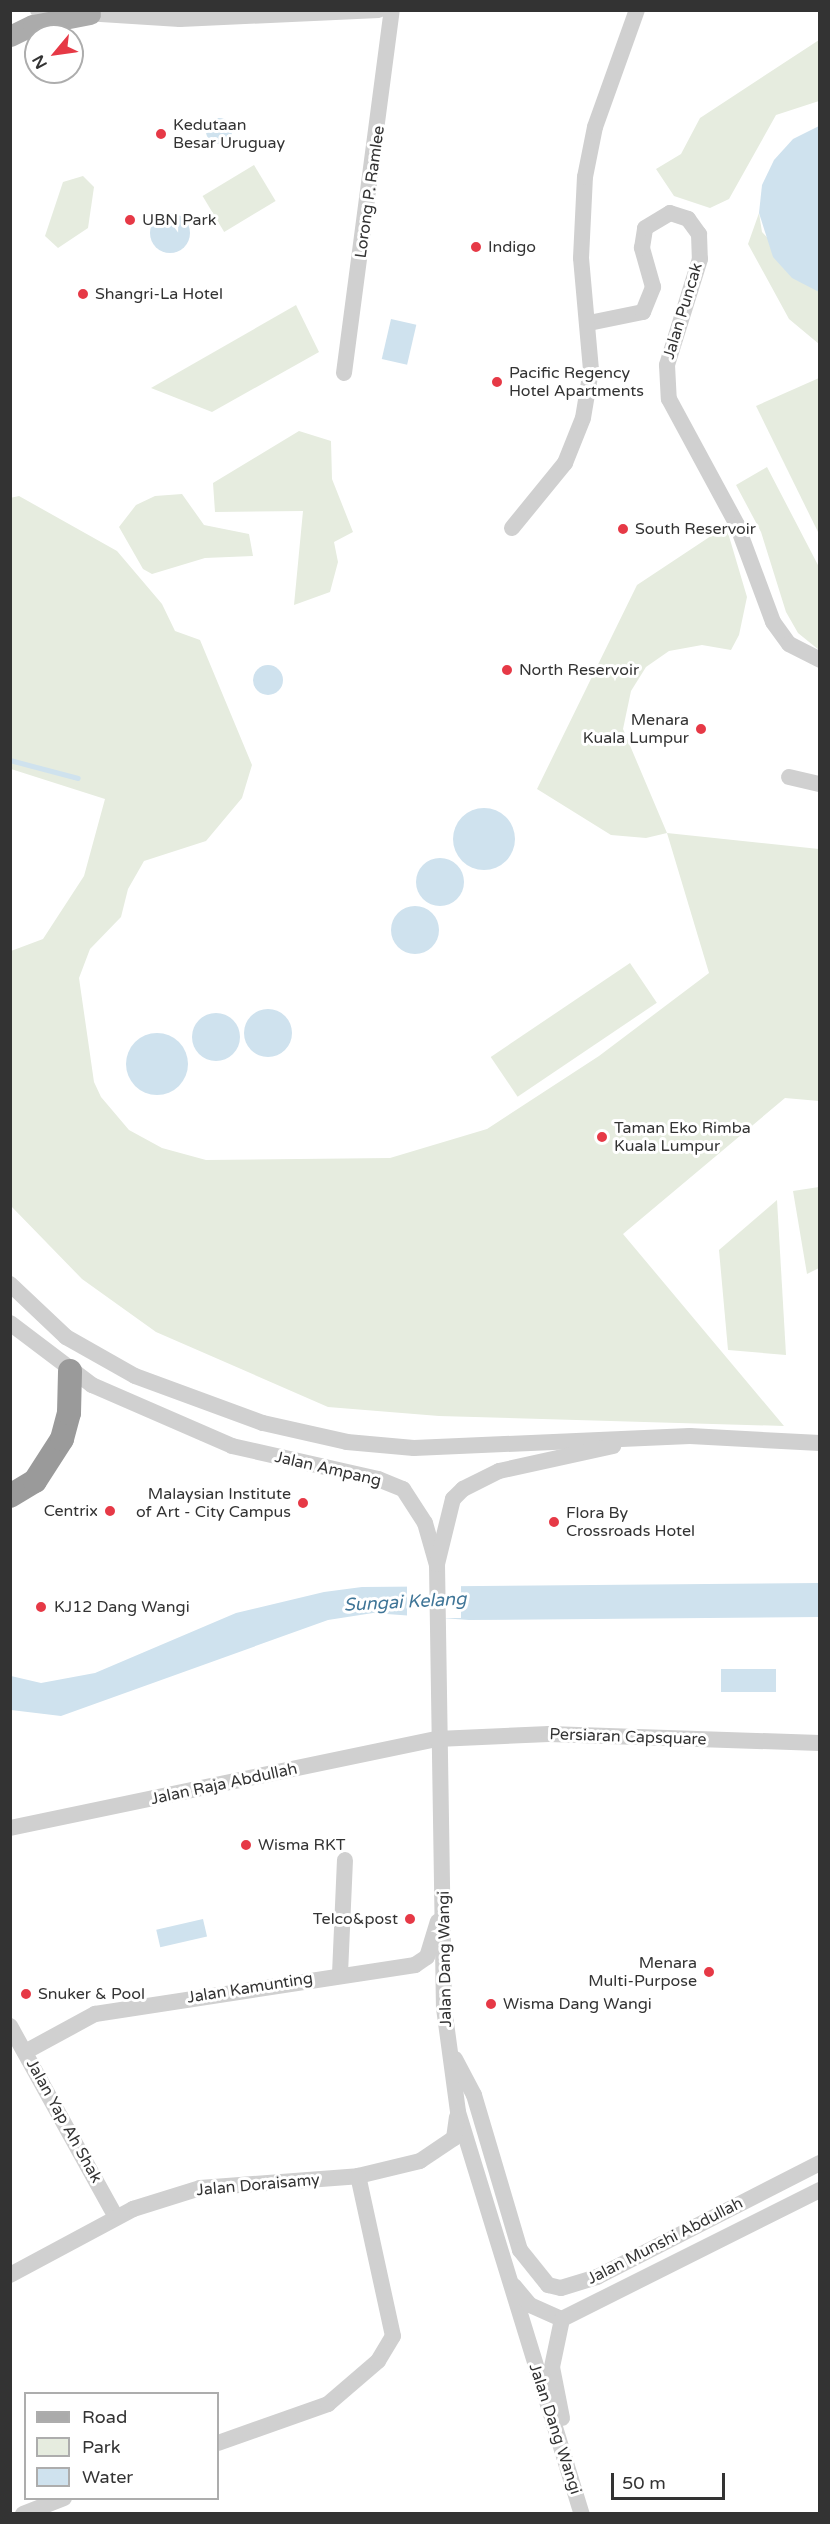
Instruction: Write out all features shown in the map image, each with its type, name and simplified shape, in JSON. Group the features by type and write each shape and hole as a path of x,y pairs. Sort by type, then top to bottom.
{"highway":[{"path":"13,1495 35,1481 62,1439 69,1413 70,1371"}],"main road":[{"path":"10,36 33,25 90,14"}],"street":[{"path":"38,10 90,14 320,13 379,10"},
{"name":"Lorong P. Ramlee","path":"344,373 392,10"},
{"path":"512,528 552,483 577,437 588,394 589,323 581,258 585,177 595,127 637,10"},
{"name":"Jalan Puncak","path":"589,323 643,312 653,287 642,248 645,228 670,213 688,219 699,234 700,259 667,365 669,399 737,525 773,622 789,644 819,660"},
{"path":"789,777 819,784"},
{"name":"Jalan Ampang","path":"10,1284 87,1351 163,1388 273,1426 347,1442 414,1448 556,1438 638,1441 782,1437 819,1443"},
{"name":"Jalan Ampang","path":"10,1323 70,1371 232,1446 356,1472 403,1490 425,1523 437,1565"},
{"name":"Jalan Ampang","path":"437,1565 453,1499 463,1489 499,1471 638,1441"},
{"name":"Jalan Dang Wangi","path":"437,1565 437,1739 449,2048 458,2112 507,2277 582,2514"},
{"name":"Persiaran Capsquare","path":"437,1739 549,1734 819,1743"},
{"name":"Jalan Raja Abdullah","path":"10,1828 437,1739"},
{"path":"340,1974 345,1860"},
{"name":"Jalan Kamunting","path":"25,2052 95,2014 340,1974 415,1965 427,1957 444,1904"},
{"name":"Jalan Yap Ah Shak","path":"10,2026 116,2217"},
{"name":"Jalan Munshi Abdullah","path":"449,2048 474,2095 520,2250 548,2285 561,2288 597,2277 819,2163"},
{"name":"Jalan Doraisamy","path":"10,2275 116,2217 200,2188 358,2175 426,2158 454,2138 458,2112"},
{"path":"219,2443 328,2404 378,2361 393,2336 358,2175"},
{"name":"Jalan Munshi Abdullah","path":"562,2319 819,2190"},
{"path":"507,2277 530,2305 562,2319 552,2367 569,2469"},
{"path":"23,2514 61,2500"}],"green space":[{"path":"819,40 819,101 776,115 729,199 710,208 674,196 656,169 681,154 700,118"},
{"path":"254,165 276,201 224,232 203,196"},
{"path":"83,176 94,187 88,228 58,248 45,236 63,182"},
{"path":"759,213 762,232 819,292 819,344 789,319 748,244"},
{"path":"296,305 319,352 212,412 151,388"},
{"path":"819,378 819,534 756,406"},
{"path":"299,431 331,441 332,479 353,532 334,542 338,562 330,592 294,605 303,511 215,512 213,483"},
{"path":"767,467 819,567 819,650 798,633 786,612 761,532 736,485"},
{"path":"182,494 204,525 249,534 253,556 205,558 152,574 143,569 119,527 136,505 155,496"},
{"name":"Taman Eko Rimba Kuala Lumpur","path":"19,496 117,551 162,604 175,631 200,640 252,765 242,798 206,841 144,861 128,889 121,917 90,949 79,978 94,1082 101,1097 129,1130 162,1148 206,1160 390,1158 487,1129 599,1056 709,973 667,833 819,849 819,1101 785,1098 623,1234 784,1426 439,1416 328,1407 156,1332 82,1279 11,1206 11,951 43,939 84,876 105,799 11,769 10,498"},
{"path":"726,526 747,597 739,635 731,650 702,645 669,651 646,667 631,691 623,729 667,833 646,838 611,835 537,789 637,585"},
{"path":"630,963 657,1003 518,1097 491,1057"},
{"path":"819,1187 819,1268 807,1274 793,1191"},
{"path":"777,1200 786,1355 728,1350 719,1250"}],"water":[{"path":"219,118 228,122 232,131 228,140 219,144 210,140 206,131 210,122"},
{"path":"820,126 819,292 792,278 773,257 759,213 762,185 774,160 793,139"},
{"path":"170,213 184,219 190,233 184,247 170,253 156,247 150,233 156,219"},
{"path":"391,319 416,325 407,365 382,359"},
{"path":"268,665 279,669 283,680 279,691 268,695 257,691 253,680 257,669"},
{"path":"478,808 490,808 506,817 513,827 515,839 513,851 506,861 490,870 478,870 467,865 458,856 453,845 453,833 458,822 467,813"},
{"path":"435,858 445,858 457,865 464,877 464,887 457,899 445,906 435,906 420,895 416,887 416,877 427,862"},
{"path":"410,906 420,906 432,913 439,925 439,935 432,947 420,954 410,954 395,943 391,935 391,925 402,910"},
{"path":"263,1009 273,1009 285,1016 292,1028 292,1038 285,1050 273,1057 263,1057 248,1046 244,1038 244,1028 255,1013"},
{"path":"211,1013 221,1013 233,1020 240,1032 240,1042 233,1054 221,1061 211,1061 196,1050 192,1042 192,1032 203,1017"},
{"path":"151,1033 163,1033 179,1042 186,1052 188,1064 186,1076 179,1086 163,1095 151,1095 140,1090 131,1081 126,1070 126,1058 131,1047 140,1038"},
{"name":"Sungai Kelang","path":"819,1583 819,1617 469,1620 373,1613 328,1620 61,1716 11,1710 11,1676 41,1683 95,1673 236,1613 324,1592 362,1587"},
{"path":"721,1669 776,1669 776,1692 721,1692"},
{"path":"203,1919 207,1937 160,1947 156,1930"}],"pier":[{"path":"407,1583 461,1583 461,1618 407,1618"}],"waterway":[{"path":"10,760 78,778"}],"place":[{"name":"Kedutaan Besar Uruguay","path":"161,134"},
{"name":"UBN Park","path":"130,220"},
{"name":"Indigo","path":"476,247"},
{"name":"Shangri-La Hotel","path":"83,294"},
{"name":"Pacific Regency Hotel Apartments","path":"497,382"},
{"name":"South Reservoir","path":"623,529"},
{"name":"North Reservoir","path":"507,670"},
{"name":"Menara Kuala Lumpur","path":"701,729"},
{"name":"Taman Eko Rimba Kuala Lumpur","path":"602,1137"},
{"name":"Malaysian Institute of Art - City Campus","path":"303,1503"},
{"name":"Centrix","path":"110,1511"},
{"name":"Flora By Crossroads Hotel","path":"554,1522"},
{"name":"KJ12 Dang Wangi","path":"41,1607"},
{"name":"Wisma RKT","path":"246,1845"},
{"name":"Telco&post","path":"410,1919"},
{"name":"Menara Multi-Purpose","path":"709,1972"},
{"name":"Snuker & Pool","path":"26,1994"},
{"name":"Wisma Dang Wangi","path":"491,2004"}]}
